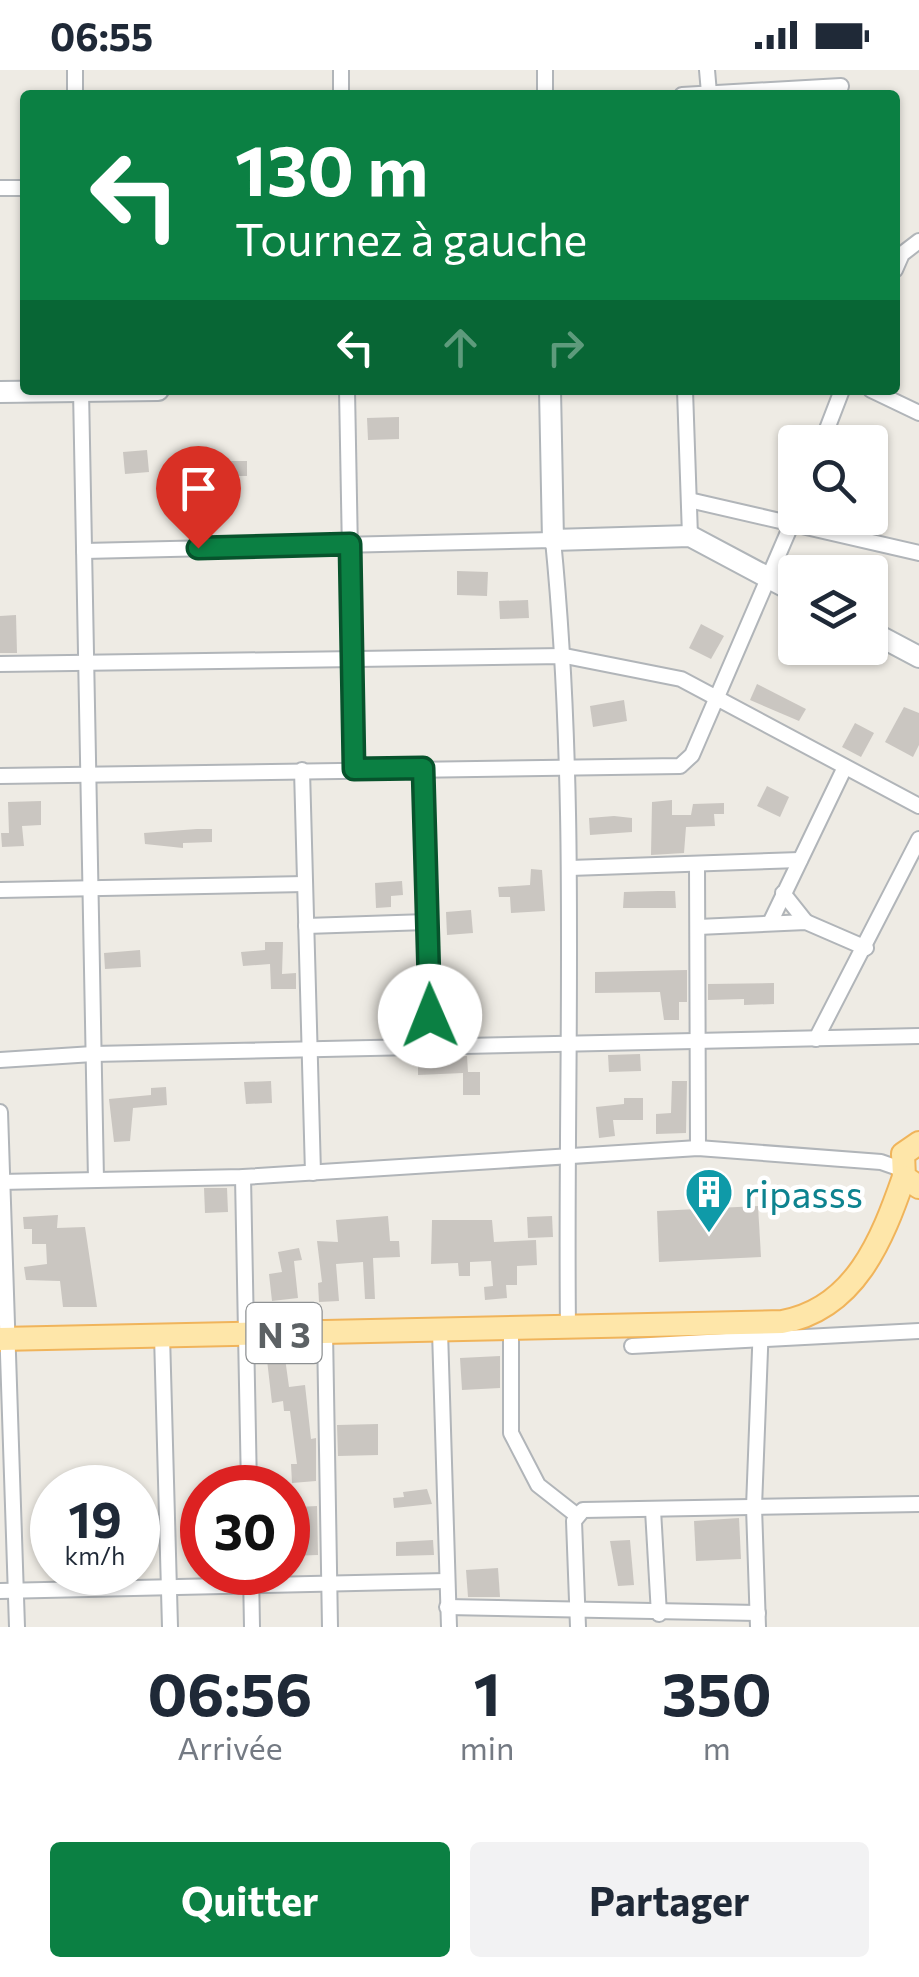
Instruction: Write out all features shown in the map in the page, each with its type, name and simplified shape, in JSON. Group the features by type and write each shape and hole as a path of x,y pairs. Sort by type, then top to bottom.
{"main road":[{"name":"N 3","path":"5,1339 568,1327 761,1333 832,1304 863,1267 894,1209 909,1164"}],"street":[{"path":"790,90 841,86 840,90"},
{"path":"900,259 919,241"},
{"path":"81,395 96,1180"},
{"path":"347,395 354,769"},
{"path":"550,395 553,540 565,656 570,868 568,1327"},
{"path":"685,395 690,536"},
{"path":"829,425 840,395"},
{"path":"882,395 919,412"},
{"path":"689,500 778,517"},
{"path":"0,776 567,764 680,766 692,755 788,535"},
{"path":"851,535 919,553"},
{"path":"84,551 690,536 778,582"},
{"path":"888,639 917,651"},
{"path":"0,664 565,656 681,679 919,806"},
{"path":"770,924 846,767"},
{"path":"423,768 430,1047"},
{"path":"302,770 313,1173"},
{"path":"816,1039 915,856 919,839"},
{"path":"570,868 800,860"},
{"path":"697,864 698,1148"},
{"path":"0,890 304,884"},
{"path":"782,893 806,922"},
{"path":"306,926 427,922"},
{"path":"698,927 806,922 866,948"},
{"path":"0,1060 93,1054 919,1036"},
{"path":"0,1112 8,1591 17,1627"},
{"path":"1,1182 243,1177 698,1148 909,1164"},
{"path":"243,1177 249,1465"},
{"path":"510,1329 511,1433 538,1485 575,1514"},
{"path":"440,1331 449,1627"},
{"path":"632,1346 761,1333 919,1331"},
{"path":"325,1332 330,1627"},
{"path":"448,1607 578,1620 659,1614 758,1620 754,1508 761,1333"},
{"path":"162,1335 170,1627"},
{"path":"575,1514 583,1510 919,1504"},
{"path":"653,1510 659,1614"},
{"path":"575,1514 578,1620"},
{"path":"310,1583 446,1580"},
{"path":"8,1591 180,1586"},
{"path":"251,1595 252,1627"}],"building":[{"path":"399,417 399,439 368,440 367,418"},
{"path":"147,450 149,472 125,474 123,452"},
{"path":"213,461 247,461 247,476 213,476"},
{"path":"457,571 488,572 487,596 457,595"},
{"path":"528,600 529,618 500,619 499,601"},
{"path":"16,615 17,653 0,653 0,616"},
{"path":"701,624 724,636 711,659 689,648"},
{"path":"757,684 806,709 799,721 750,700"},
{"path":"624,700 627,721 593,727 590,706"},
{"path":"904,707 919,713 919,745 913,757 885,742"},
{"path":"855,723 874,733 861,757 842,747"},
{"path":"767,786 789,797 780,817 757,806"},
{"path":"672,800 672,815 691,815 693,804 724,803 724,814 714,814 715,826 686,827 684,853 651,855 652,802"},
{"path":"41,801 41,825 22,826 24,846 2,847 1,833 9,833 8,802"},
{"path":"589,818 632,818 632,832 590,835"},
{"path":"212,829 212,842 183,843 183,848 145,844 144,833"},
{"path":"531,869 542,870 545,911 511,913 510,897 499,897 498,887 530,885"},
{"path":"402,881 403,895 391,896 391,907 376,908 375,883"},
{"path":"675,891 676,908 623,908 624,892"},
{"path":"471,910 473,933 447,935 446,912"},
{"path":"265,942 283,942 282,974 296,973 296,989 271,989 270,964 243,966 241,952 265,950"},
{"path":"140,950 141,967 105,969 104,953"},
{"path":"687,970 687,1002 679,1002 679,1020 664,1020 660,992 595,993 595,972"},
{"path":"774,983 774,1004 744,1005 744,999 708,1000 708,984"},
{"path":"640,1054 641,1071 609,1072 608,1055"},
{"path":"467,1056 468,1072 480,1072 480,1095 463,1095 463,1073 418,1075 418,1058"},
{"path":"271,1081 272,1103 246,1104 244,1082"},
{"path":"672,1081 687,1081 686,1133 656,1134 656,1114 671,1113"},
{"path":"166,1087 167,1105 133,1108 130,1141 114,1142 109,1099 151,1095 151,1088"},
{"path":"624,1098 643,1098 643,1120 613,1120 615,1136 599,1138 596,1107 624,1104"},
{"path":"204,1188 227,1188 228,1212 205,1213"},
{"name":"ripasss","path":"758,1206 761,1257 659,1262 657,1211"},
{"path":"58,1215 57,1228 85,1227 97,1307 63,1307 60,1281 26,1280 24,1267 47,1264 46,1244 32,1244 32,1229 24,1229 23,1217"},
{"path":"388,1216 390,1241 399,1241 400,1257 373,1258 375,1299 365,1299 363,1262 336,1264 339,1301 319,1302 318,1283 322,1282 317,1241 338,1242 336,1220"},
{"path":"552,1216 553,1237 528,1238 527,1217"},
{"path":"432,1220 492,1220 494,1242 536,1240 537,1265 517,1266 517,1285 506,1285 507,1298 485,1300 484,1287 493,1286 491,1261 470,1262 470,1276 459,1276 458,1263 431,1264"},
{"path":"299,1248 302,1260 294,1261 298,1298 272,1301 269,1274 282,1272 278,1252"},
{"path":"500,1356 500,1388 462,1390 460,1358"},
{"path":"285,1358 289,1387 305,1385 311,1439 316,1438 316,1481 310,1482 310,1465 291,1465 297,1464 290,1411 284,1411 283,1401 272,1403 267,1360"},
{"path":"378,1424 378,1455 338,1456 337,1425"},
{"path":"427,1489 432,1504 394,1508 393,1498 404,1497 403,1492"},
{"path":"310,1506 317,1506 318,1555 310,1555"},
{"path":"739,1518 741,1559 696,1561 694,1521"},
{"path":"433,1540 434,1555 396,1556 396,1542"},
{"path":"630,1540 634,1585 618,1586 610,1541"},
{"path":"498,1568 500,1597 468,1597 466,1570"}],"place":[{"name":"ripasss","path":"709,1234"}],"route":[{"path":"198,548 350,544 354,769 423,768 430,1016"}]}
